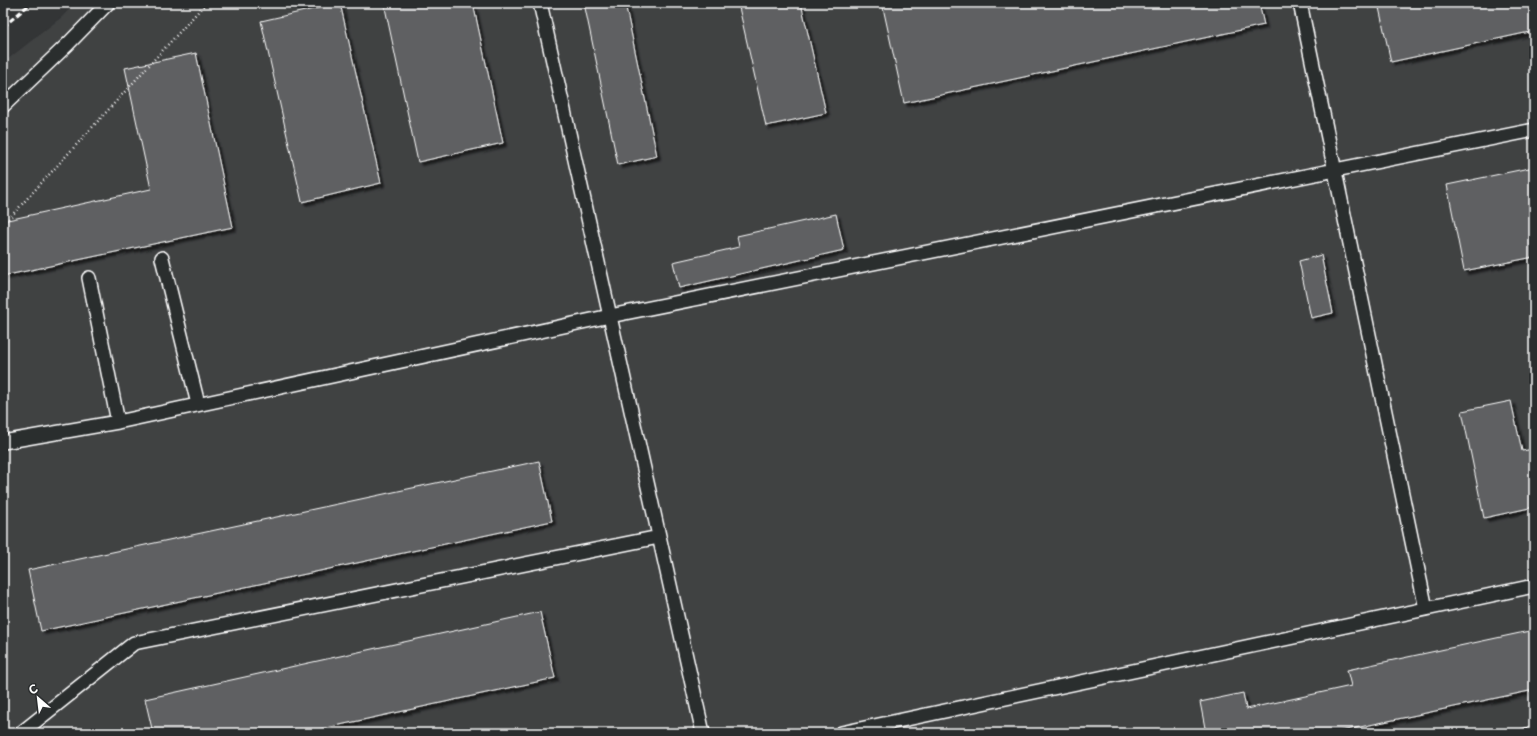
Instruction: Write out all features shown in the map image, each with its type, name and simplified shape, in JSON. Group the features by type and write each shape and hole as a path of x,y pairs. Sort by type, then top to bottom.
{"lane":[{"path":"3,106 68,44 108,3"},
{"path":"540,3 704,733"},
{"path":"1300,3 1426,609"},
{"path":"3,442 118,422 610,316 1534,130"},
{"path":"162,258 198,404"},
{"path":"89,278 118,422"},
{"path":"22,733 134,643 659,537"},
{"path":"841,733 1534,586"}],"path":[{"path":"3,225 206,3"}],"shaded area":[{"path":"75,3 1534,3 1534,733 3,733 3,63 62,17"}],"building":[{"path":"340,3 381,183 302,202 261,21"},
{"path":"384,3 473,3 503,143 418,162"},
{"path":"584,3 625,3 657,156 618,165"},
{"path":"738,3 801,3 826,113 766,126"},
{"path":"882,3 1259,3 1264,25 904,103"},
{"path":"1378,3 1534,3 1534,31 1391,62"},
{"path":"196,53 233,227 3,276 3,221 151,189 125,68"},
{"path":"1534,167 1534,257 1464,271 1447,185"},
{"path":"836,214 844,250 679,288 673,262 739,247 737,236"},
{"path":"1321,255 1333,313 1311,318 1299,261"},
{"path":"1511,401 1522,451 1534,449 1534,507 1484,518 1462,411"},
{"path":"539,461 552,521 41,631 28,570"},
{"path":"540,612 555,678 303,733 153,733 145,699"},
{"path":"1534,630 1534,690 1332,733 1206,733 1200,702 1243,693 1246,709 1351,686 1347,670"}],"railway":[{"path":"3,27 31,3"},
{"path":"1513,733 1534,726"}]}
